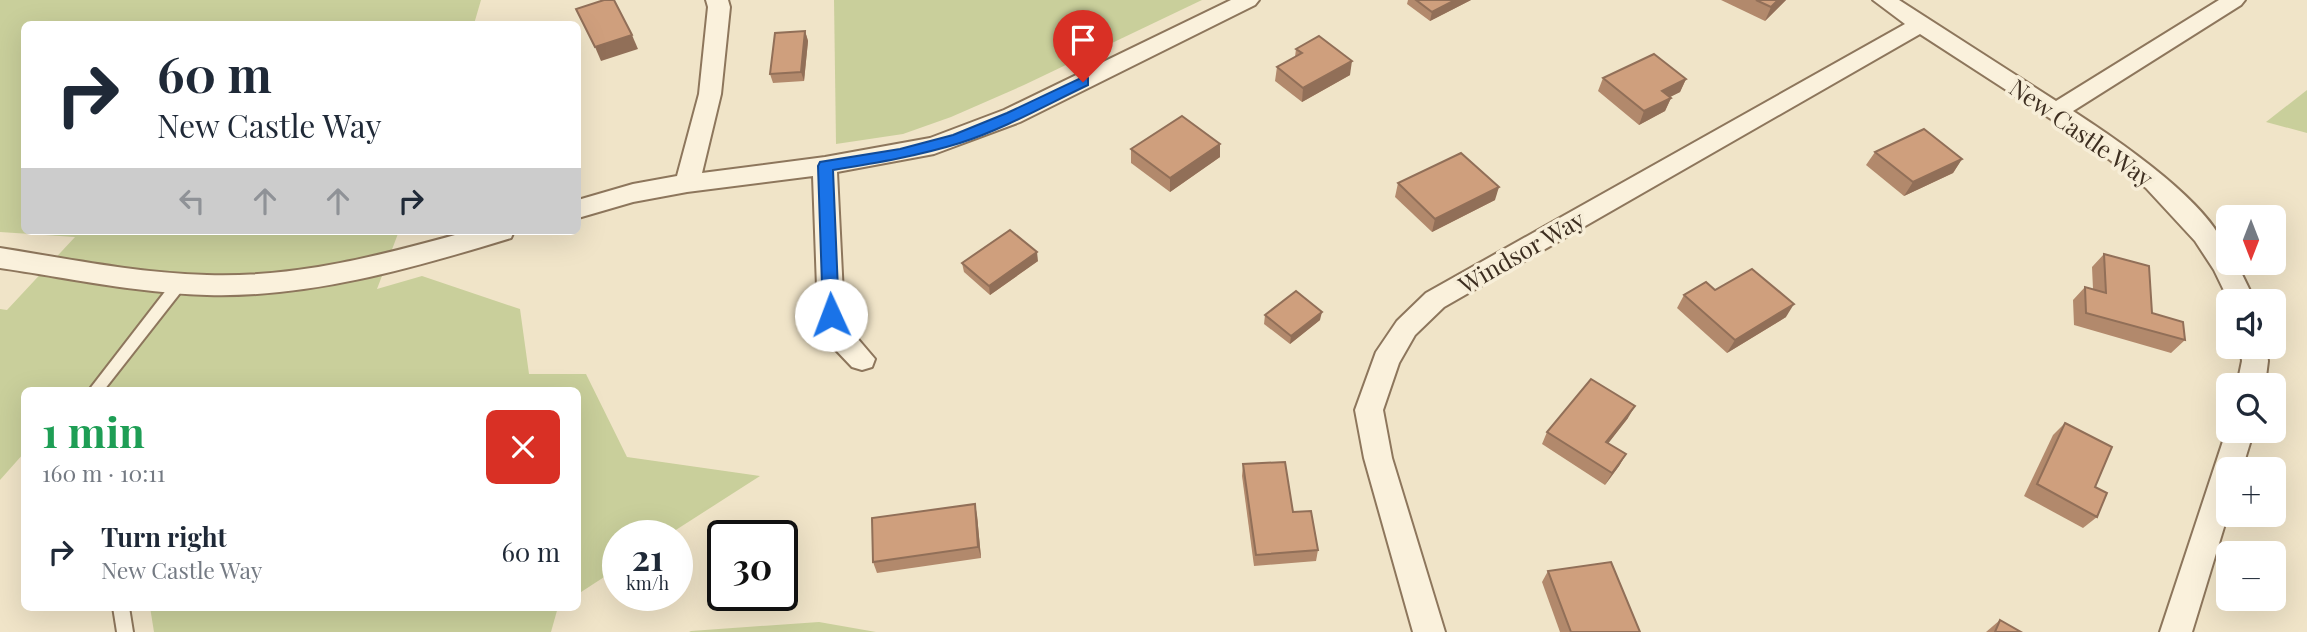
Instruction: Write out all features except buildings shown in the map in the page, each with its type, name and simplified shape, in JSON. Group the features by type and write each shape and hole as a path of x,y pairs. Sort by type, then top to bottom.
{"street":[{"path":"687,183 710,94 719,8 717,0"},
{"path":"581,208 634,193 687,183 900,154 979,131 1248,0"},
{"name":"New Castle Way","path":"1884,0 2112,146 2162,187 2194,219 2228,268 2237,289"},
{"path":"2057,111 2234,0"},
{"name":"Windsor Way","path":"1429,632 1378,458 1369,410 1385,360 1406,328 1435,300 1921,24"},
{"path":"825,166 831,315 842,339 863,359"},
{"path":"0,258 179,284 237,285 304,279 397,261 488,235"},
{"path":"2176,632 2216,507"}],"lane":[{"path":"98,387 179,284"},
{"path":"122,611 125,632"}],"green space":[{"path":"0,0 481,0 475,21 21,21 21,233 0,232"},
{"path":"834,0 1202,0 951,117 903,134 836,144"},
{"path":"2307,90 2307,133 2266,122"},
{"path":"45,235 397,235 377,289 422,276 520,309 529,374 586,374 627,457 760,476 691,520 602,520 602,578 581,592 581,387 21,387 21,456 0,480 0,309 7,310 75,237"},
{"path":"151,611 557,611 551,632 154,632"},
{"path":"819,622 876,632 689,632 691,631"}],"route":[{"path":"831,315 825,166 900,154 957,139 1083,82"}]}
